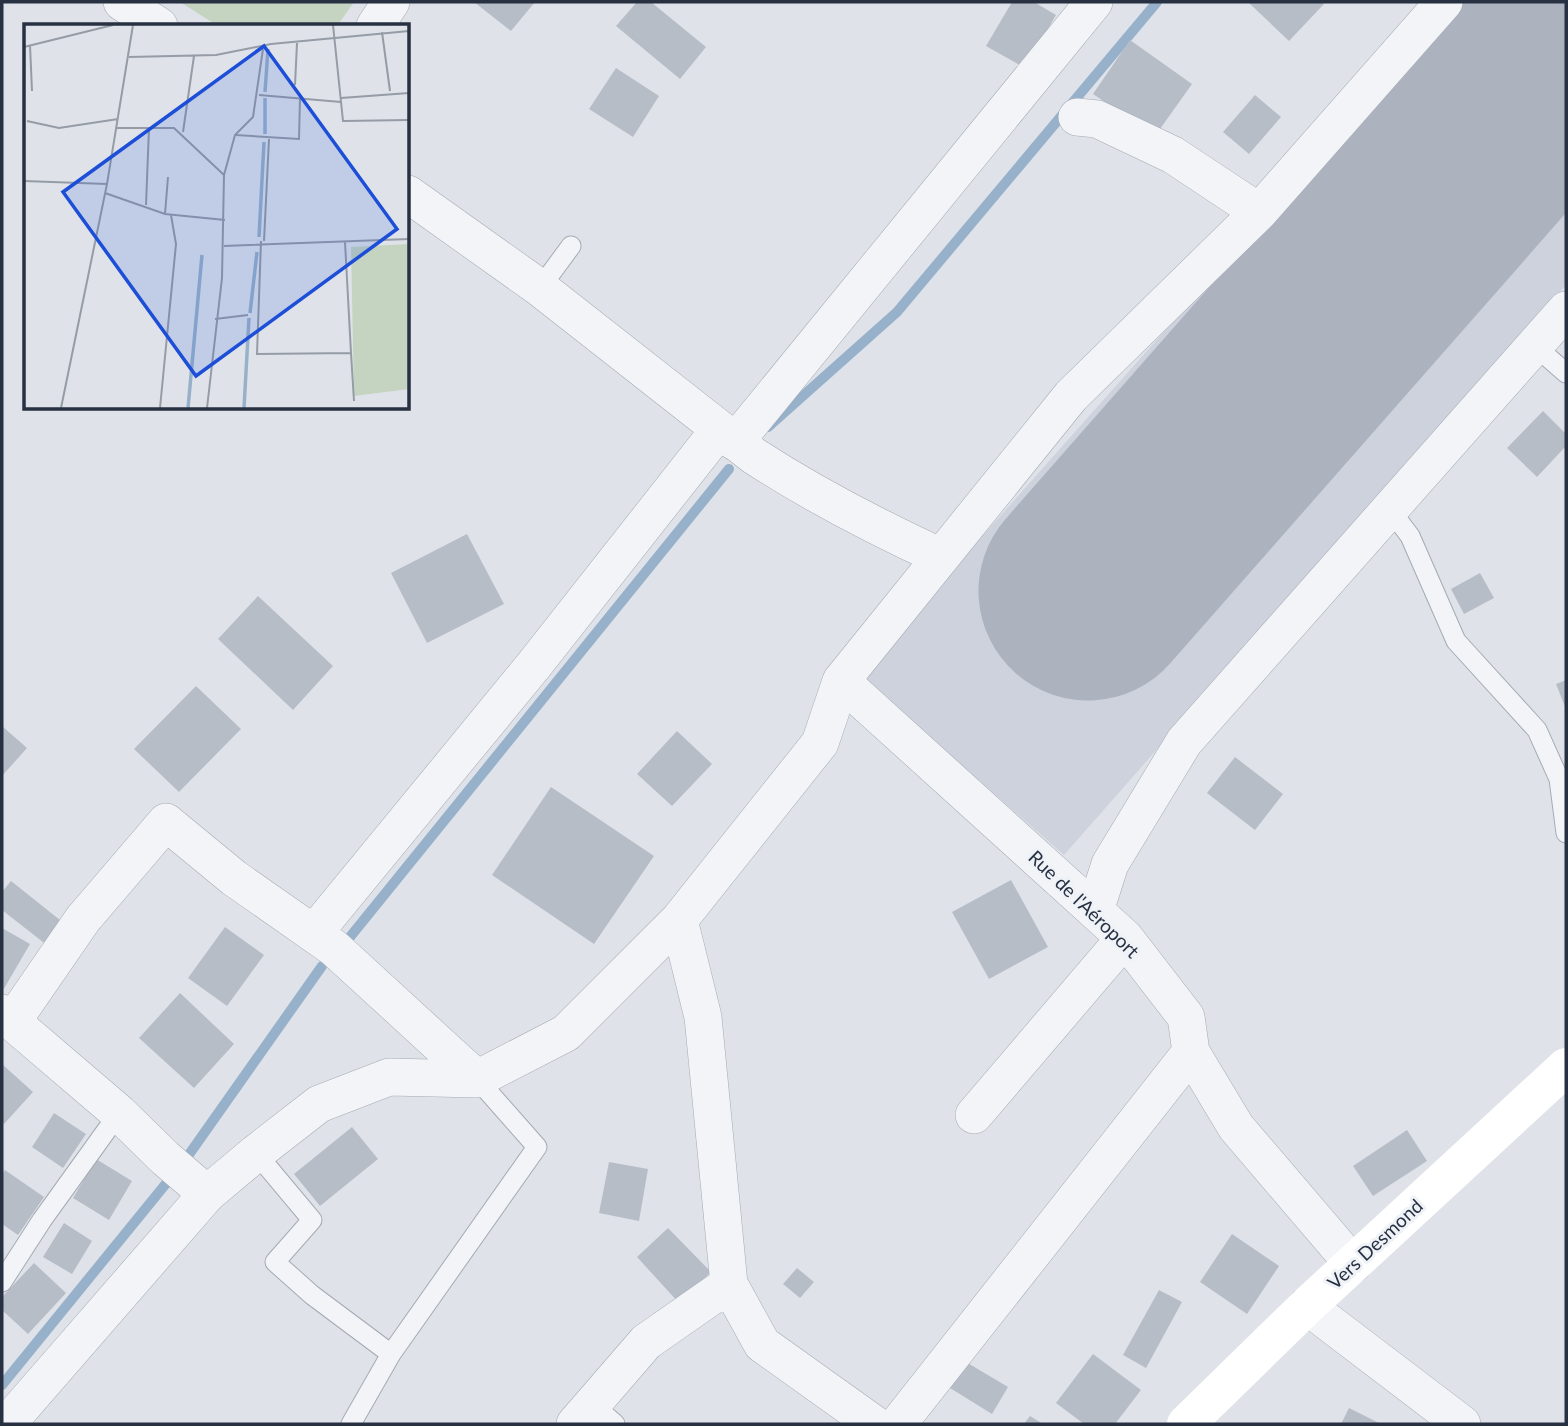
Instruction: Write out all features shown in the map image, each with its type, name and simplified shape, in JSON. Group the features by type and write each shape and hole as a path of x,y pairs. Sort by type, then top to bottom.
{"main road":[{"name":"Vers Desmond","path":"1186,1424 1307,1306 1566,1066"}],"street":[{"path":"122,2 156,24"},
{"path":"376,24 391,2"},
{"path":"314,933 509,695 1094,2"},
{"path":"15,1420 200,1187 256,1153 319,1104 389,1077 477,1079 566,1033 679,920 820,743 841,681 1071,396 1259,212 1444,2"},
{"path":"1077,117 1097,119 1173,155 1259,212"},
{"path":"410,195 540,288 727,436 786,477 865,522 941,557"},
{"path":"1095,911 1110,864 1184,742 1566,310"},
{"name":"Rue de l'Aéroport","path":"841,681 1125,938 1186,1017 1191,1052 1236,1127 1353,1264"},
{"path":"200,1187 7,1017 83,919 166,822 234,878 314,933 347,960 477,1079"},
{"path":"679,920 703,1017 729,1284 762,1344 853,1419"},
{"path":"974,1115 1125,938"},
{"path":"898,1424 1191,1052"},
{"path":"594,1418 646,1342 729,1284"},
{"path":"1307,1306 1462,1424"}],"lane":[{"path":"540,288 571,246"},
{"path":"1535,346 1566,373"},
{"path":"1391,511 1410,536 1456,641 1537,730 1559,779 1566,833"},
{"path":"351,1424 391,1354 537,1147 477,1079"},
{"path":"2,1282 42,1220 119,1113"},
{"path":"256,1153 312,1220 275,1262 312,1295 391,1354"}],"shaded area":[{"path":"1457,2 1566,2 1566,285 1064,855 859,675"}],"green space":[{"path":"180,2 354,2 338,24 215,24"}],"building":[{"path":"474,2 535,2 511,31"},
{"path":"637,2 651,2 706,47 680,79 616,26"},
{"path":"1012,2 1034,2 1056,15 1025,68 986,46"},
{"path":"1248,2 1321,2 1324,4 1289,41"},
{"path":"1130,40 1192,84 1155,136 1093,94"},
{"path":"616,68 659,96 633,137 589,109"},
{"path":"1255,95 1281,117 1249,154 1223,132"},
{"path":"1543,411 1566,434 1566,446 1537,477 1507,448"},
{"path":"467,534 504,604 427,643 391,573"},
{"path":"1480,573 1494,598 1464,614 1451,589"},
{"path":"258,596 333,666 293,710 218,639"},
{"path":"1566,680 1566,709 1556,684"},
{"path":"196,686 241,729 179,792 134,749"},
{"path":"2,726 27,748 2,776"},
{"path":"677,731 712,764 672,806 637,774"},
{"path":"1235,757 1283,794 1255,830 1207,793"},
{"path":"551,787 654,856 594,944 492,875"},
{"path":"1011,880 1048,947 989,979 952,912"},
{"path":"11,881 65,924 48,946 2,910 2,892"},
{"path":"225,927 264,955 227,1006 188,978"},
{"path":"2,928 30,944 2,992"},
{"path":"180,993 234,1044 194,1088 139,1038"},
{"path":"2,1064 33,1092 4,1124 2,1121"},
{"path":"54,1113 86,1134 63,1168 32,1147"},
{"path":"352,1127 378,1159 320,1206 294,1174"},
{"path":"1407,1130 1427,1161 1373,1196 1353,1166"},
{"path":"96,1159 132,1181 109,1220 73,1198"},
{"path":"609,1162 648,1169 639,1221 599,1213"},
{"path":"5,1170 44,1197 18,1235 2,1224 2,1175"},
{"path":"64,1223 92,1241 72,1274 43,1257"},
{"path":"668,1228 711,1272 679,1303 637,1257"},
{"path":"1232,1234 1279,1266 1247,1314 1200,1282"},
{"path":"34,1263 66,1293 28,1334 2,1310 2,1297"},
{"path":"797,1268 814,1282 800,1298 783,1284"},
{"path":"1159,1290 1182,1302 1146,1368 1123,1355"},
{"path":"1093,1354 1141,1390 1115,1424 1084,1424 1056,1403"},
{"path":"966,1362 1008,1387 992,1414 950,1388"},
{"path":"1349,1408 1381,1424 1341,1424"},
{"path":"1030,1416 1043,1424 1024,1424"}],"waterway":[{"path":"768,427 897,312 1157,2"},
{"path":"350,937 729,469"},
{"path":"183,1163 322,966"},
{"path":"2,1385 173,1175"}],"runway":[{"path":"1088,591 1566,47"}]}
